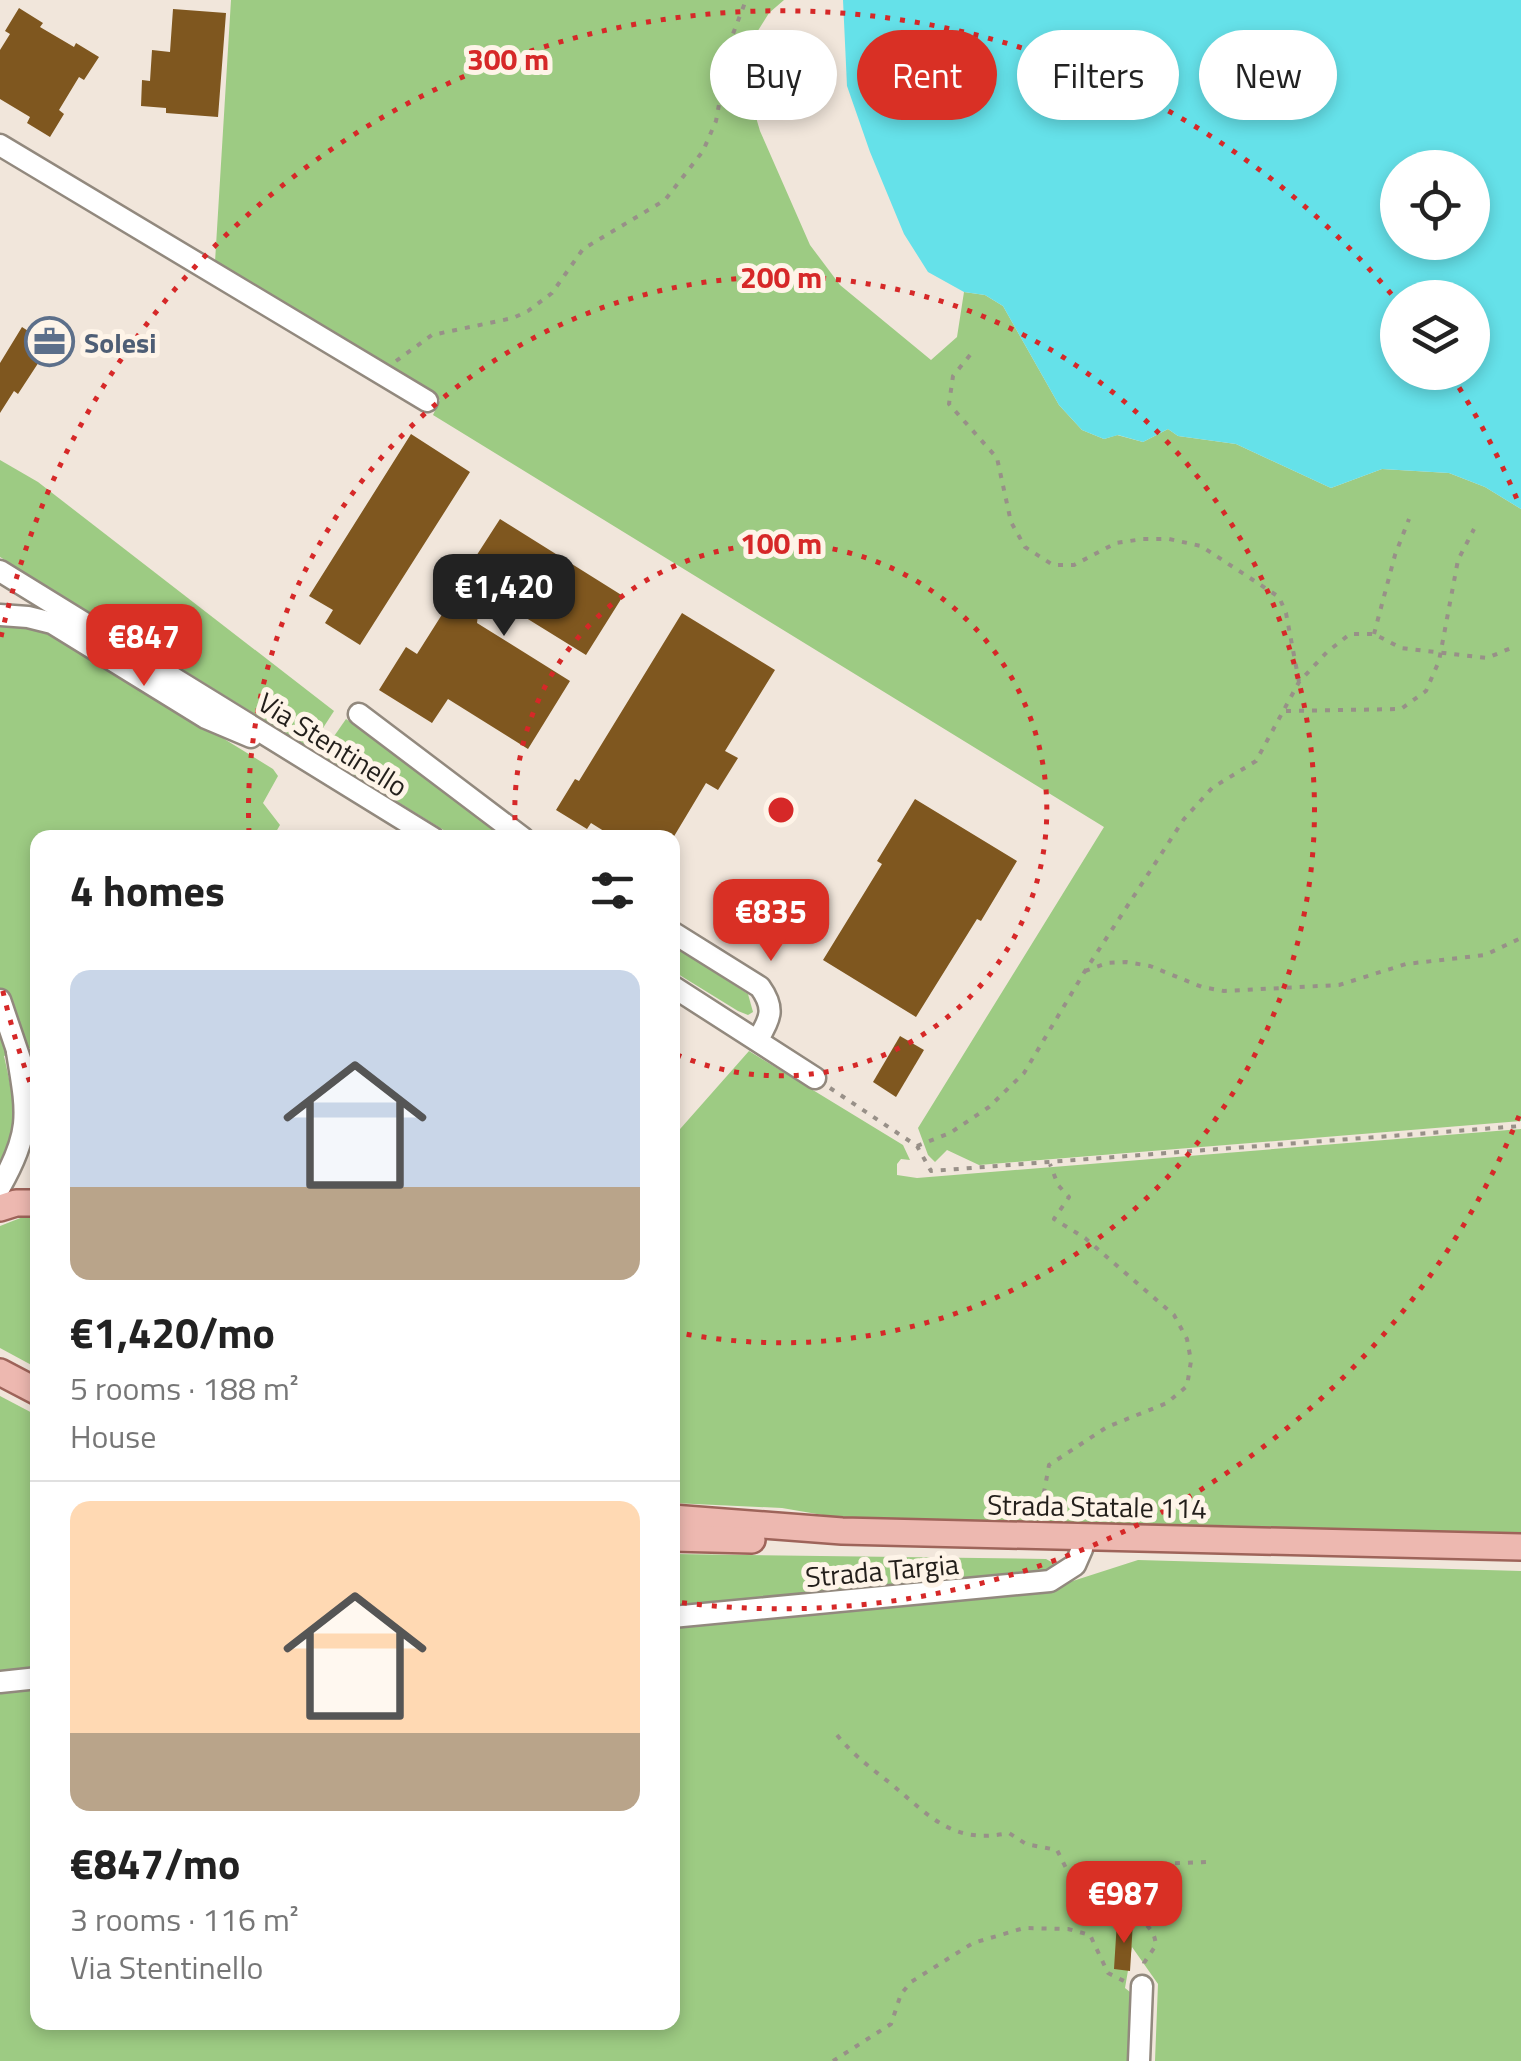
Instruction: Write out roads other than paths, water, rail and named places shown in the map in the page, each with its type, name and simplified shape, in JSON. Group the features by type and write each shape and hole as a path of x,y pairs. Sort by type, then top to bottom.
{"main road":[{"path":"0,1208 30,1203"},
{"path":"0,1372 30,1388"},
{"name":"Strada Statale 114","path":"680,1519 842,1531 1521,1547"},
{"name":"Strada Statale 114","path":"680,1538 1521,1562"}],"street":[{"path":"0,145 427,402"},
{"name":"Via Stentinello","path":"0,571 420,830"},
{"path":"0,615 52,624 206,718 314,764"},
{"path":"359,714 512,830"},
{"path":"680,937 760,986 770,1000 769,1021 758,1040"},
{"path":"680,991 815,1078"},
{"path":"0,1000 30,1084"},
{"path":"0,1187 24,1134 26,1108 17,1052"},
{"name":"Strada Targia","path":"680,1616 1050,1581 1075,1566 1082,1549"},
{"path":"0,1682 30,1679"},
{"path":"1139,2061 1142,1986"}],"water":[{"path":"843,0 1521,0 1521,509 1485,487 1449,473 1382,469 1331,488 1236,444 1178,436 1168,429 1143,442 1118,435 1104,439 1082,430 1059,405 1003,306 985,295 964,292 928,272 904,234 859,120 997,120 997,30 857,30 857,115 847,86"}],"place":[{"name":"Solesi","path":"49,342"}]}
